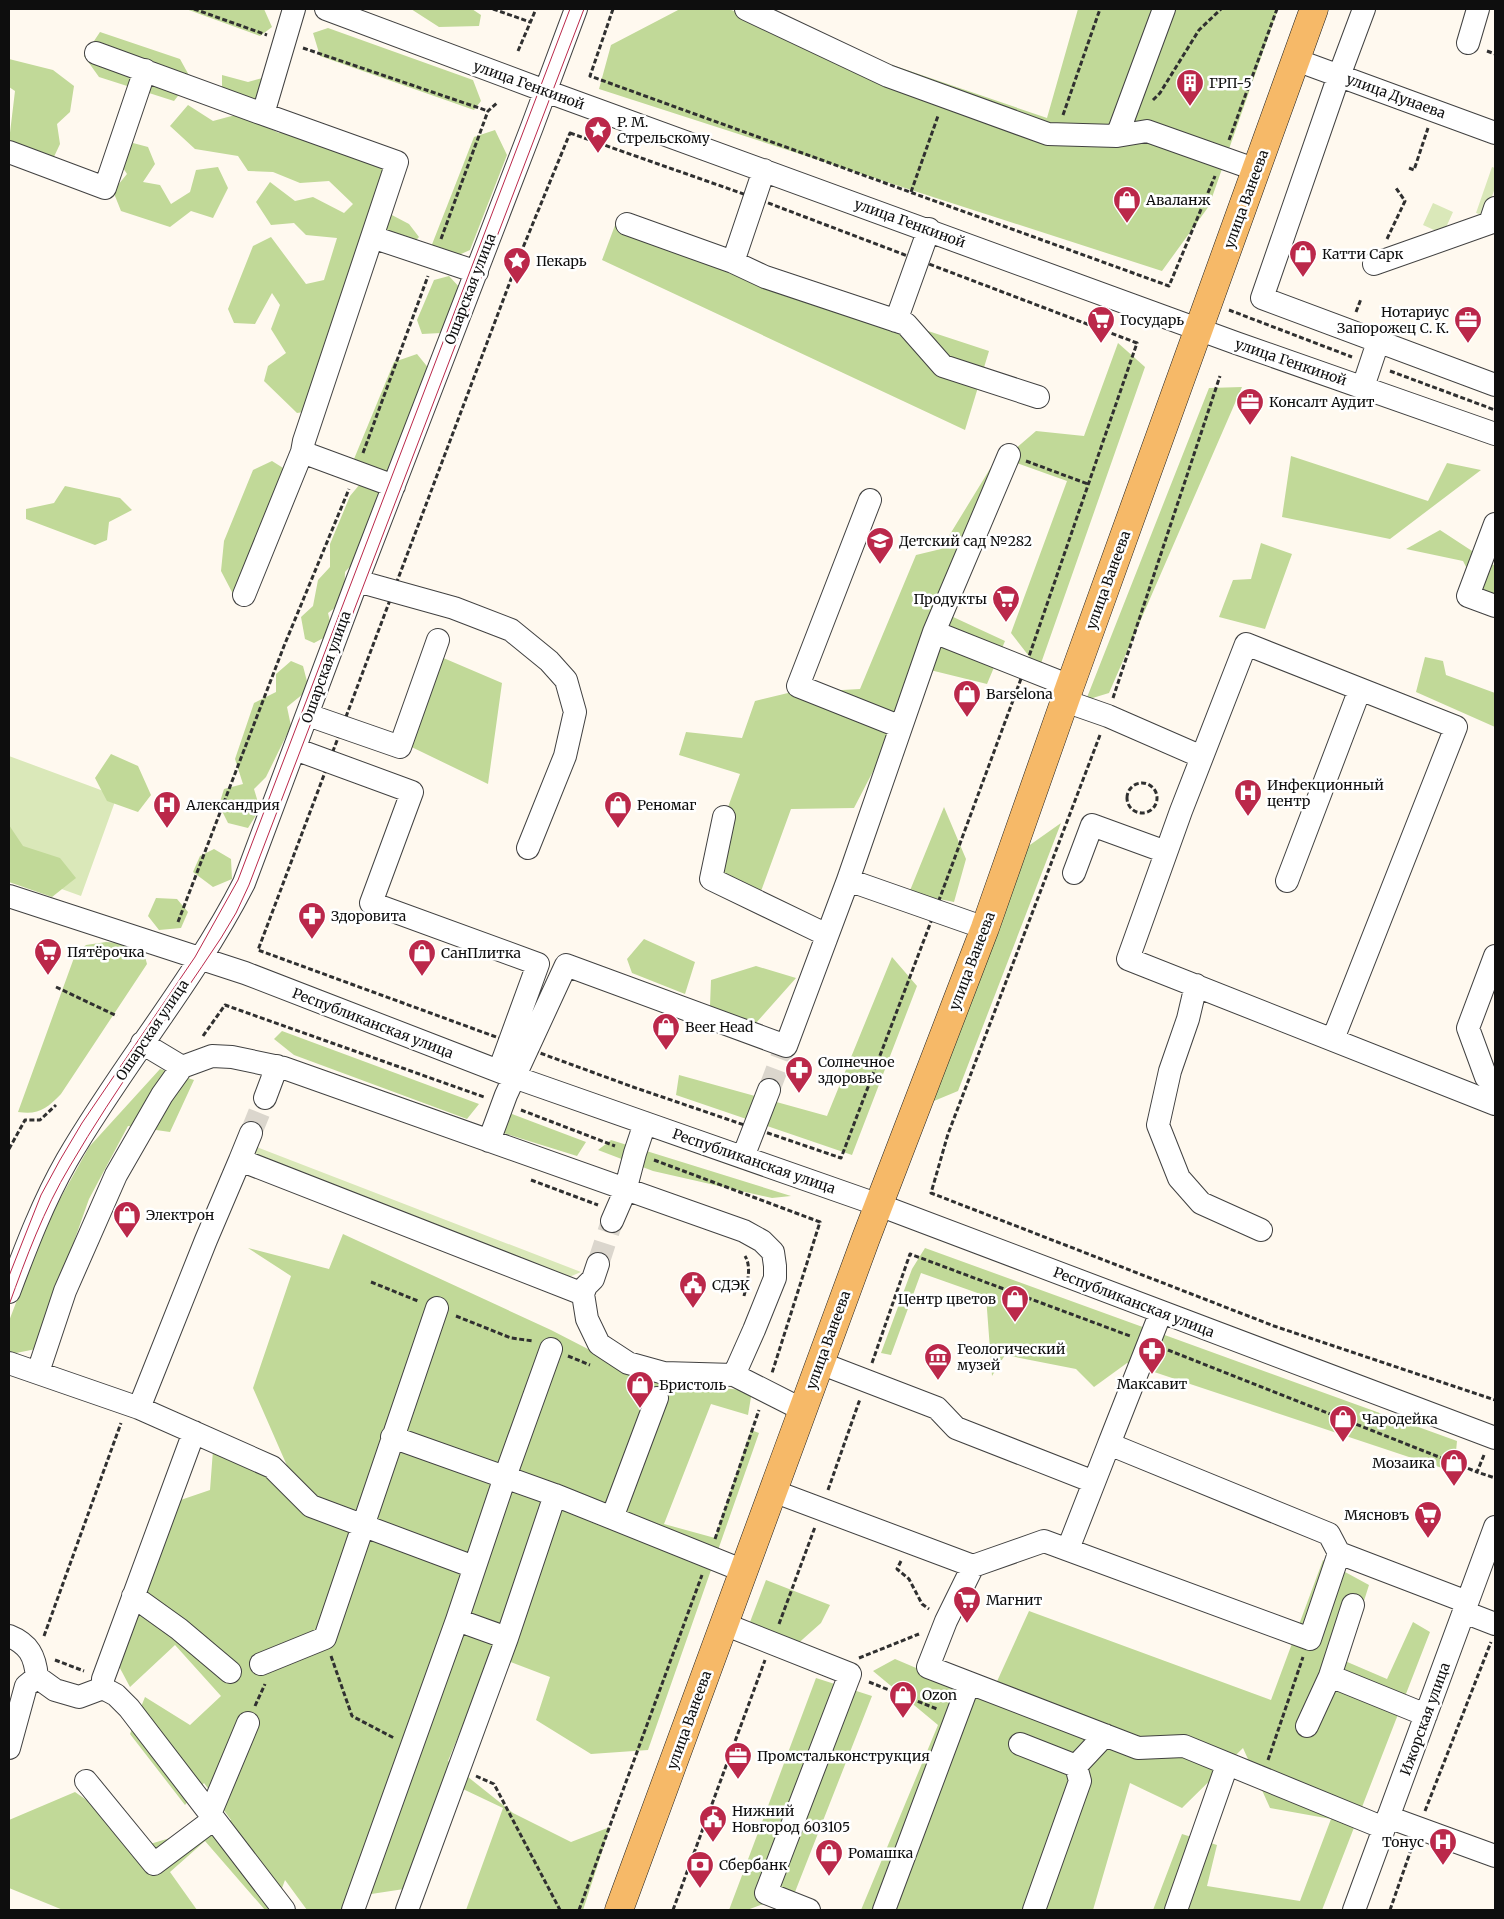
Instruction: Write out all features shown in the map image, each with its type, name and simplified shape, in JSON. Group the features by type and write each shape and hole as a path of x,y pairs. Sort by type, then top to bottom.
{"main road":[{"name":"улица Ванеева","path":"619,1910 820,1363 985,928 1067,693 1314,9"}],"street":[{"path":"262,114 294,9"},
{"name":"улица Генкиной","path":"326,9 1199,329 1495,434"},
{"name":"Ошарская улица","path":"9,1292 37,1220 59,1175 87,1127 201,958 244,883 357,581 477,272 576,9"},
{"path":"746,9 888,76 1048,134 1117,136 1147,131 1257,170"},
{"path":"1117,136 1164,9"},
{"path":"1364,9 1339,75 1262,298 1495,385"},
{"path":"1468,43 1478,9"},
{"path":"96,52 396,162 302,452 244,595"},
{"name":"улица Дунаева","path":"1296,60 1495,133"},
{"path":"9,152 105,188 145,70"},
{"path":"733,262 764,170"},
{"path":"1374,264 1490,223 1495,208"},
{"path":"627,224 733,262 765,278 906,324 943,366 1038,397"},
{"path":"896,321 929,229"},
{"path":"372,237 477,272"},
{"path":"1363,387 1378,342"},
{"path":"302,452 394,486"},
{"path":"507,1074 566,965 784,1050 848,880 934,632 1009,455"},
{"path":"870,500 798,686 901,727"},
{"path":"1495,524 1468,596 1495,606"},
{"path":"357,581 454,608 511,630 549,661 566,680 574,712 566,756 528,848"},
{"path":"934,632 1025,668 1108,716 1202,757"},
{"path":"308,715 400,747 438,640"},
{"path":"1333,1039 1456,727 1246,644 1166,852 1128,959 1495,1104"},
{"path":"1287,881 1360,689"},
{"path":"295,749 412,792 371,904 538,964 507,1074 506,1095 489,1141"},
{"path":"724,817 711,879 827,935"},
{"path":"1074,873 1092,825 1166,852"},
{"path":"848,880 985,928"},
{"name":"Республиканская улица","path":"9,896 201,958 507,1074 879,1205 1495,1438"},
{"path":"1495,956 1468,1028 1486,1078 1495,1081"},
{"path":"1196,985 1188,1019 1170,1071 1158,1125 1179,1178 1201,1203 1261,1230"},
{"path":"142,1043 182,1067"},
{"path":"38,1372 65,1291 116,1175 162,1095 182,1067 212,1056 232,1057 277,1066 489,1141 618,1207 744,1231 762,1241 773,1252 775,1278 734,1375"},
{"path":"265,1098 277,1066"},
{"path":"743,1157 769,1090"},
{"path":"618,1207 645,1123"},
{"path":"133,1406 251,1133"},
{"path":"240,1160 583,1294"},
{"path":"598,1264 583,1294 587,1319 599,1344 628,1363 664,1373 734,1375 803,1410"},
{"path":"269,1661 325,1638 436,1308"},
{"path":"1068,1550 1161,1312"},
{"path":"353,1910 457,1620 504,1477 551,1349"},
{"path":"9,1363 133,1406 194,1432 272,1467 311,1506 474,1567"},
{"path":"820,1363 937,1408 956,1428 1094,1482"},
{"path":"612,1518 657,1398"},
{"path":"36,1677 55,1690 79,1697 103,1683 194,1432"},
{"path":"392,1437 555,1496 744,1571"},
{"path":"1109,1444 1329,1534 1339,1553 1466,1607 1494,1631"},
{"path":"773,1491 910,1544 973,1566 1044,1541 1310,1639 1339,1553"},
{"path":"407,1910 507,1638 555,1496"},
{"name":"Ижорская улица","path":"1354,1910 1495,1527"},
{"path":"973,1566 946,1621 928,1667 1138,1748 1184,1746 1227,1765 1386,1823 1418,1828 1495,1856"},
{"path":"133,1596 179,1629 230,1672"},
{"path":"1307,1726 1330,1676 1353,1605"},
{"path":"457,1620 507,1638"},
{"path":"724,1624 841,1671 766,1893 809,1910"},
{"path":"9,1636 19,1640 30,1650 36,1662 36,1677 26,1686 9,1748"},
{"path":"1330,1676 1426,1715"},
{"path":"103,1683 129,1708 284,1910"},
{"path":"884,1910 969,1683"},
{"path":"86,1781 154,1864 212,1816 248,1723"},
{"path":"1076,1766 1105,1735"},
{"path":"1020,1744 1076,1766"},
{"path":"1176,1910 1227,1765"},
{"path":"1034,1910 1080,1781 1076,1766"}],"path":[{"path":"194,9 284,42 488,111"},
{"path":"493,9 530,22"},
{"path":"518,52 536,9"},
{"path":"613,9 590,76 1169,286"},
{"path":"1057,134 1100,9"},
{"path":"1148,106 1160,94 1199,30 1221,9"},
{"path":"911,192 945,96"},
{"path":"178,922 284,646 356,472 488,111 498,102"},
{"path":"258,950 522,250 570,133"},
{"path":"1374,264 1404,201 1396,188"},
{"path":"841,1158 936,911 1025,668 1138,342 918,258"},
{"path":"1220,376 1108,716 948,1134 931,1193 1274,1326 1495,1400"},
{"path":"1009,455 1088,484"},
{"path":"1145,783 1153,786 1157,794 1157,802 1152,810 1144,814 1136,812 1129,806 1127,798 1129,790 1136,784 1145,783"},
{"path":"56,987 117,1016"},
{"path":"9,1149 25,1120 40,1120 56,1105"},
{"path":"522,1176 587,1202 618,1207"},
{"path":"742,1300 747,1283 748,1261 743,1253"},
{"path":"673,1910 821,1509 910,1254 1149,1343 1477,1472"},
{"path":"371,1282 511,1338 531,1340 597,1368"},
{"path":"103,1683 30,1650 43,1638 133,1406"},
{"path":"841,1671 946,1621 922,1604 909,1579 897,1569 910,1544"},
{"path":"1390,1910 1418,1828 1494,1631"},
{"path":"325,1638 352,1716 411,1746"},
{"path":"1262,1777 1310,1639"},
{"path":"248,1723 269,1661"},
{"path":"841,1671 956,1717"},
{"path":"460,1769 494,1784 560,1910"}],"green space":[{"path":"186,9 264,9 272,27 260,36"},
{"path":"411,9 472,9 481,15 479,26 439,27"},
{"path":"680,9 728,9 1047,118 1078,9 1278,9 1209,206 1162,271 599,89 611,45"},
{"path":"328,28 473,80 481,101 474,110 320,56 313,33"},
{"path":"100,32 180,59 191,79 174,101 99,77 84,56"},
{"path":"9,59 53,70 74,86 70,112 57,124 60,144 52,161 29,165 9,141 15,91 9,87"},
{"path":"222,75 248,82 270,76 258,110 222,94"},
{"path":"188,105 213,121 239,114 279,133 292,119 386,154 390,214 409,224 419,237 403,254 379,251 361,305 350,315 324,409 297,413 264,381 268,366 286,353 271,329 280,305 272,293 255,324 234,323 228,309 253,246 271,237 306,284 324,280 337,238 306,235 294,223 271,225 256,202 270,182 295,201 313,197 344,213 353,204 329,181 300,183 273,172 248,171 238,156 195,149 170,126"},
{"path":"495,130 507,155 470,250 452,258 431,247 474,137"},
{"path":"133,143 148,147 155,164 143,182 160,185 171,204 190,192 196,170 218,167 228,188 213,218 191,211 170,227 121,211 113,191 127,174 120,163"},
{"path":"1492,167 1495,168 1495,188 1485,216 1476,213"},
{"path":"1433,203 1453,212 1443,234 1423,225"},
{"path":"617,220 733,267 989,351 965,430 602,260"},
{"path":"449,276 461,289 441,333 422,334 417,320 434,280"},
{"path":"1118,343 1145,367 1039,669 1011,633 1067,481 1011,461 951,616 1005,641 987,684 926,669 854,808 791,809 760,894 702,879 740,774 679,755 686,732 742,738 755,701 788,693 860,689 916,555 941,549 996,459 1015,449 1036,431 1084,436"},
{"path":"417,354 430,370 361,555 345,572 344,601 328,613 333,633 314,643 305,639 301,617 313,606 318,580 330,567 330,544 350,496 360,484 354,459 394,362"},
{"path":"1242,387 1109,693 1086,700 1209,388"},
{"path":"1291,456 1428,501 1447,463 1481,470 1390,539 1282,517"},
{"path":"272,461 299,478 256,592 233,594 221,571 224,541 253,470"},
{"path":"65,486 120,498 132,510 109,522 107,540 95,545 26,519 26,509 54,503"},
{"path":"1440,530 1495,566 1495,617 1491,615 1463,561 1406,549"},
{"path":"1261,543 1292,554 1265,629 1219,617 1233,580 1251,579"},
{"path":"427,651 502,683 488,784 395,739"},
{"path":"1425,657 1443,661 1446,675 1495,693 1495,727 1416,692"},
{"path":"291,661 303,666 309,689 287,707 291,726 266,777 254,789 260,809 248,828 228,823 219,805 224,789 243,784 235,759 254,703 276,692 276,674"},
{"path":"111,754 138,766 151,795 138,812 107,801 95,778"},
{"path":"9,756 117,796 81,896 9,870"},
{"path":"944,807 966,859 954,902 909,893"},
{"path":"1061,823 958,1091 929,1103 1027,847"},
{"path":"9,825 23,846 60,858 76,878 52,897 9,882"},
{"path":"214,849 231,859 232,879 213,887 193,872 200,856"},
{"path":"156,898 177,899 188,912 181,928 159,930 148,916"},
{"path":"644,939 695,962 685,994 632,973 627,959"},
{"path":"106,942 120,943 144,953 147,964 61,1094 42,1110 31,1113 18,1112 75,955 86,945"},
{"path":"892,957 917,986 852,1155 676,1095 679,1075 827,1116"},
{"path":"756,966 796,978 756,1023 710,1006 711,980"},
{"path":"282,1031 479,1104 467,1119 294,1055 274,1039"},
{"path":"160,1069 194,1080 170,1132 128,1126 89,1199 36,1349 11,1354 9,1349 9,1321 46,1224 89,1147"},
{"path":"504,1111 586,1142 577,1156 500,1132"},
{"path":"611,1140 791,1196 772,1198 653,1171 598,1150"},
{"path":"249,1144 581,1272 562,1280 258,1163"},
{"path":"343,1234 551,1330 650,1381 752,1391 748,1415 711,1404 664,1524 715,1538 751,1430 759,1433 648,1750 591,1754 536,1720 550,1677 492,1655 448,1761 513,1813 571,1842 610,1827 583,1910 466,1910 503,1808 446,1781 404,1889 345,1898 350,1910 307,1910 285,1880 274,1910 265,1910 205,1841 170,1872 197,1910 63,1910 9,1888 9,1820 75,1792 150,1844 231,1820 204,1783 185,1805 130,1734 145,1697 190,1725 221,1696 175,1645 130,1687 106,1642 160,1507 210,1490 213,1450 288,1468 253,1388 291,1276 248,1248 329,1269"},
{"path":"925,1248 1457,1441 1454,1472 1127,1363 1094,1387 1076,1369 1005,1355 992,1376 986,1296 921,1273 891,1355 881,1353 912,1269"},
{"path":"1323,1560 1369,1585 1345,1661 1387,1679 1413,1622 1430,1632 1322,1910 1153,1910 1182,1834 1217,1845 1207,1886 1300,1901 1331,1819 1270,1808 1243,1748 1182,1808 1130,1783 1093,1910 861,1910 938,1725 873,1671 895,1659 989,1699 1029,1611 1271,1700"},
{"path":"766,1580 830,1605 821,1623 794,1647 750,1622"},
{"path":"816,1678 872,1696 795,1892 747,1910 729,1910"}],"tunnel":[{"path":"769,1090 783,1053"},
{"path":"251,1133 265,1098"},
{"path":"598,1264 612,1221"}],"tram line":[{"path":"9,1276 41,1195 60,1160 82,1123 195,957 238,880 570,9"},
{"path":"9,1305 36,1234 61,1182 125,1079 221,938 236,913 249,885 584,9"}],"place":[{"name":"ГРП-5","path":"1190,107"},
{"name":"Р. М. Стрельскому","path":"598,154"},
{"name":"Аваланж","path":"1127,224"},
{"name":"Катти Сарк","path":"1303,278"},
{"name":"Пекарь","path":"517,285"},
{"name":"Государь","path":"1101,344"},
{"name":"Нотариус Запорожец С. К.","path":"1468,344"},
{"name":"Консалт Аудит","path":"1250,426"},
{"name":"Детский сад №282","path":"880,565"},
{"name":"Продукты","path":"1006,623"},
{"name":"Barselona","path":"967,718"},
{"name":"Инфекционный центр","path":"1248,817"},
{"name":"Александрия","path":"167,829"},
{"name":"Реномаг","path":"618,829"},
{"name":"Здоровита","path":"312,940"},
{"name":"Пятёрочка","path":"48,976"},
{"name":"СанПлитка","path":"422,977"},
{"name":"Beer Head","path":"666,1051"},
{"name":"Солнечное здоровье","path":"799,1094"},
{"name":"Электрон","path":"127,1239"},
{"name":"СДЭК","path":"693,1309"},
{"name":"Центр цветов","path":"1015,1323"},
{"name":"Максавит","path":"1152,1375"},
{"name":"Геологический музей","path":"938,1381"},
{"name":"Бристоль","path":"640,1409"},
{"name":"Чародейка","path":"1343,1443"},
{"name":"Мозаика","path":"1454,1487"},
{"name":"Мясновъ","path":"1428,1539"},
{"name":"Магнит","path":"967,1624"},
{"name":"Ozon","path":"903,1719"},
{"name":"Промстальконструкция","path":"738,1780"},
{"name":"Нижний Новгород 603105","path":"713,1843"},
{"name":"Тонус","path":"1443,1866"},
{"name":"Ромашка","path":"829,1877"},
{"name":"Сбербанк","path":"700,1889"}]}
